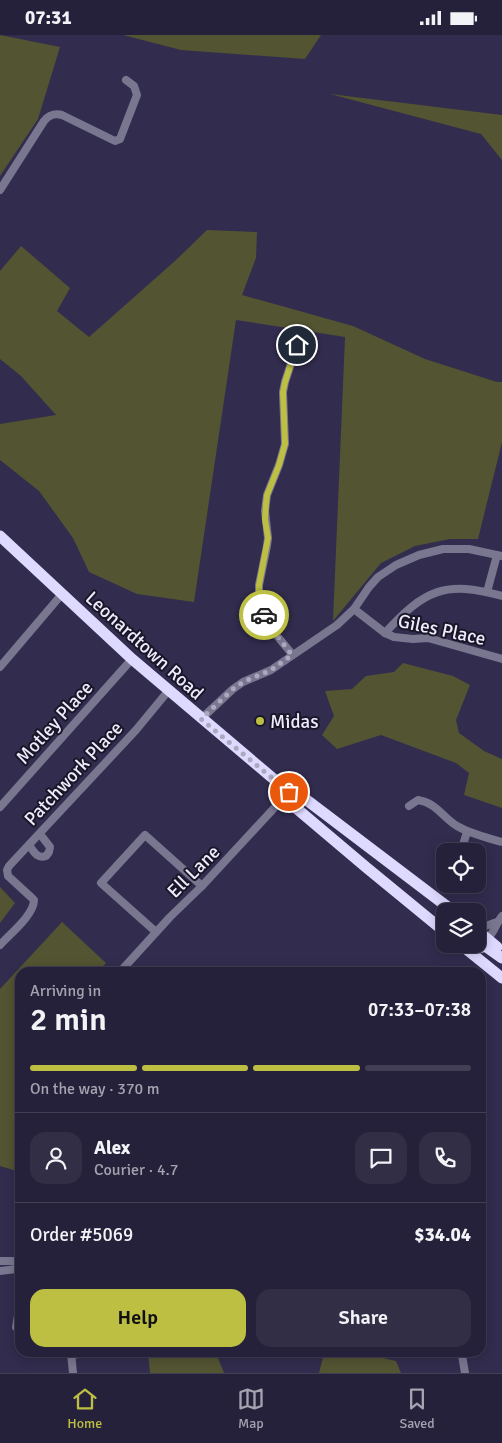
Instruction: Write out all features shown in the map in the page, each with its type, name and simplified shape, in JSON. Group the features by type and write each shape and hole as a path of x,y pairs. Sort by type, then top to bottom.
{"highway":[{"name":"Leonardtown Road","path":"0,536 132,659 291,794 304,798 442,903"},
{"name":"Leonardtown Road","path":"291,794 296,807 436,924"},
{"path":"486,947 502,951"},
{"path":"486,947 502,958"},
{"path":"483,953 502,978"}],"street":[{"path":"0,190 44,121 51,115 62,115 118,141 137,95 134,86 126,81"},
{"path":"292,655 264,615 259,596 259,585 268,538 265,511 267,495 285,444 283,392 297,345"},
{"path":"201,719 243,682 271,670 337,625 354,609 378,577 396,565 419,555 443,549 469,549 500,555 487,592"},
{"path":"384,633 407,610 436,592 452,588 471,589 502,596"},
{"path":"0,667 62,594"},
{"name":"Giles Place","path":"354,609 384,633 394,637 428,638 502,659"},
{"name":"Motley Place","path":"0,807 102,695 132,659"},
{"name":"Patchwork Place","path":"0,945 28,915 34,905 32,897 8,876 9,866 136,730 169,690"},
{"name":"Ell Lane","path":"124,967 156,932 291,794"},
{"path":"410,806 418,800 427,801 454,825 467,832 502,842"},
{"path":"464,843 467,832"},
{"path":"29,845 40,857 46,856 50,847 40,833"},
{"path":"156,932 101,883 145,835 202,886"},
{"path":"486,926 500,919"},
{"path":"486,938 492,934 500,919"},
{"path":"0,1261 15,1263"},
{"path":"0,1271 15,1269"},
{"path":"71,1357 73,1373"},
{"path":"462,1357 465,1373"}],"green space":[{"path":"0,35 60,47 38,119 0,176"},
{"path":"123,35 321,35 305,59 181,50"},
{"path":"330,94 502,115 502,160 481,134"},
{"path":"207,230 257,232 256,258 242,295 353,326 425,359 502,382 502,442 478,539 450,539 415,546 381,563 333,621 345,337 236,320 194,602 137,594 89,572 73,538 39,491 0,460 0,424 56,415 21,376 0,359 0,271 21,246 70,288 57,311 89,337"},
{"path":"403,663 453,676 470,685 456,720 459,733 484,751 502,759 502,808 464,795 469,773 456,763 381,735 337,749 322,735 334,716 325,691 352,689 366,676 394,672"},
{"path":"0,887 15,903 0,923"},
{"path":"62,922 106,963 102,967 20,967"},
{"path":"15,973 15,1170 0,1166 0,989"},
{"path":"148,1357 218,1357 224,1373 150,1373"},
{"path":"323,1357 379,1357 396,1361 401,1373 319,1373"}],"way so far":[{"path":"264,615 292,655 271,670 243,682 227,693 201,719 289,792"}],"place":[{"name":"Midas","path":"260,721"}],"route":[{"path":"264,615 259,596 259,585 268,538 265,511 267,495 285,444 283,392 297,345"}]}
